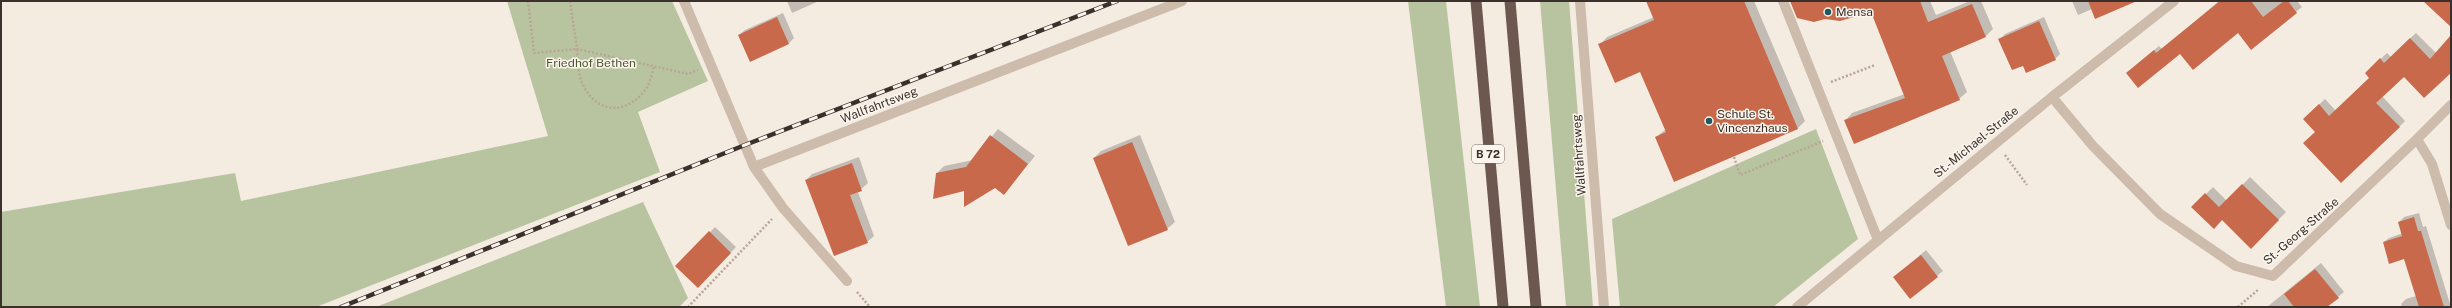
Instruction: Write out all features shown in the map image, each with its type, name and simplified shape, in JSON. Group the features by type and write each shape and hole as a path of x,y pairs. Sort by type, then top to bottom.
{"highway":[{"name":"B 72","path":"1476,1 1503,307"},
{"name":"B 72","path":"1510,1 1526,208 1536,307"}],"street":[{"path":"684,1 712,64 754,168 783,208 847,281"},
{"name":"Wallfahrtsweg","path":"754,168 1182,1"},
{"name":"Wallfahrtsweg","path":"1580,1 1604,307"},
{"path":"1783,1 1878,240"},
{"name":"St.-Michael-Straße","path":"1797,307 2052,97 2174,1"},
{"name":"St.-Georg-Straße","path":"2052,97 2094,146 2160,214 2236,266 2273,276 2417,140 2451,105"},
{"path":"2417,140 2432,164 2451,225"}],"path":[{"path":"528,1 534,54 577,49 688,74 712,64"},
{"path":"570,1 582,84 594,101 609,109 629,105 643,93 654,66"},
{"path":"1818,88 1875,65"},
{"path":"1734,156 1740,175 1837,135"},
{"path":"1996,143 2027,185"},
{"path":"688,307 783,208"},
{"path":"2238,307 2273,276"},
{"path":"847,281 870,307"}],"green space":[{"name":"Friedhof Bethen","path":"507,1 672,1 708,81 638,112 660,172 316,307 1,307 1,212 235,173 241,201 548,136"},
{"path":"1408,1 1446,1 1480,307 1446,307"},
{"path":"1540,1 1569,1 1593,307 1566,307"},
{"path":"1816,129 1858,239 1773,307 1620,307 1612,219"},
{"path":"643,202 688,298 679,307 376,307"}],"building":[{"path":"1646,1 1744,1 1798,129 1674,182 1655,137 1666,132 1640,72 1615,83 1598,44 1654,20"},
{"path":"1790,1 1920,1 1928,22 1972,4 1986,37 1942,56 1960,100 1854,144 1844,120 1905,98 1871,12 1840,21 1825,19 1814,22 1797,18"},
{"path":"2088,1 2137,1 2095,19"},
{"path":"2220,1 2251,1 2263,17 2284,1 2288,1 2297,13 2251,50 2238,33 2193,70 2180,54 2138,88 2126,73 2154,50 2156,53"},
{"path":"2423,1 2451,1 2451,27"},
{"path":"777,17 789,44 750,62 738,35"},
{"path":"2039,21 2056,60 2026,73 2023,66 2012,70 1998,39"},
{"path":"2451,35 2451,73 2424,98 2404,77 2376,103 2400,127 2341,183 2303,143 2315,132 2303,119 2319,104 2329,116 2369,78 2365,73 2380,58 2384,63 2410,38 2430,59"},
{"path":"990,135 1028,164 1004,195 995,188 964,207 964,191 933,199 936,173 966,167"},
{"path":"1132,142 1168,230 1128,246 1093,158"},
{"path":"852,163 862,191 850,195 868,243 834,256 805,180"},
{"path":"2242,184 2279,220 2251,249 2222,220 2214,229 2191,207 2205,193 2219,207"},
{"path":"2414,217 2418,231 2421,231 2444,307 2419,307 2404,259 2389,264 2383,242 2402,236 2398,222"},
{"path":"709,231 731,253 698,288 675,266"},
{"path":"1921,255 1938,277 1910,299 1893,277"},
{"path":"2315,269 2339,298 2327,307 2294,307 2284,294"}],"railway":[{"path":"341,307 745,145 1117,1"}],"place":[{"name":"Mensa","path":"1828,12"},
{"name":"Schule St. Vincenzhaus","path":"1709,121"}]}
